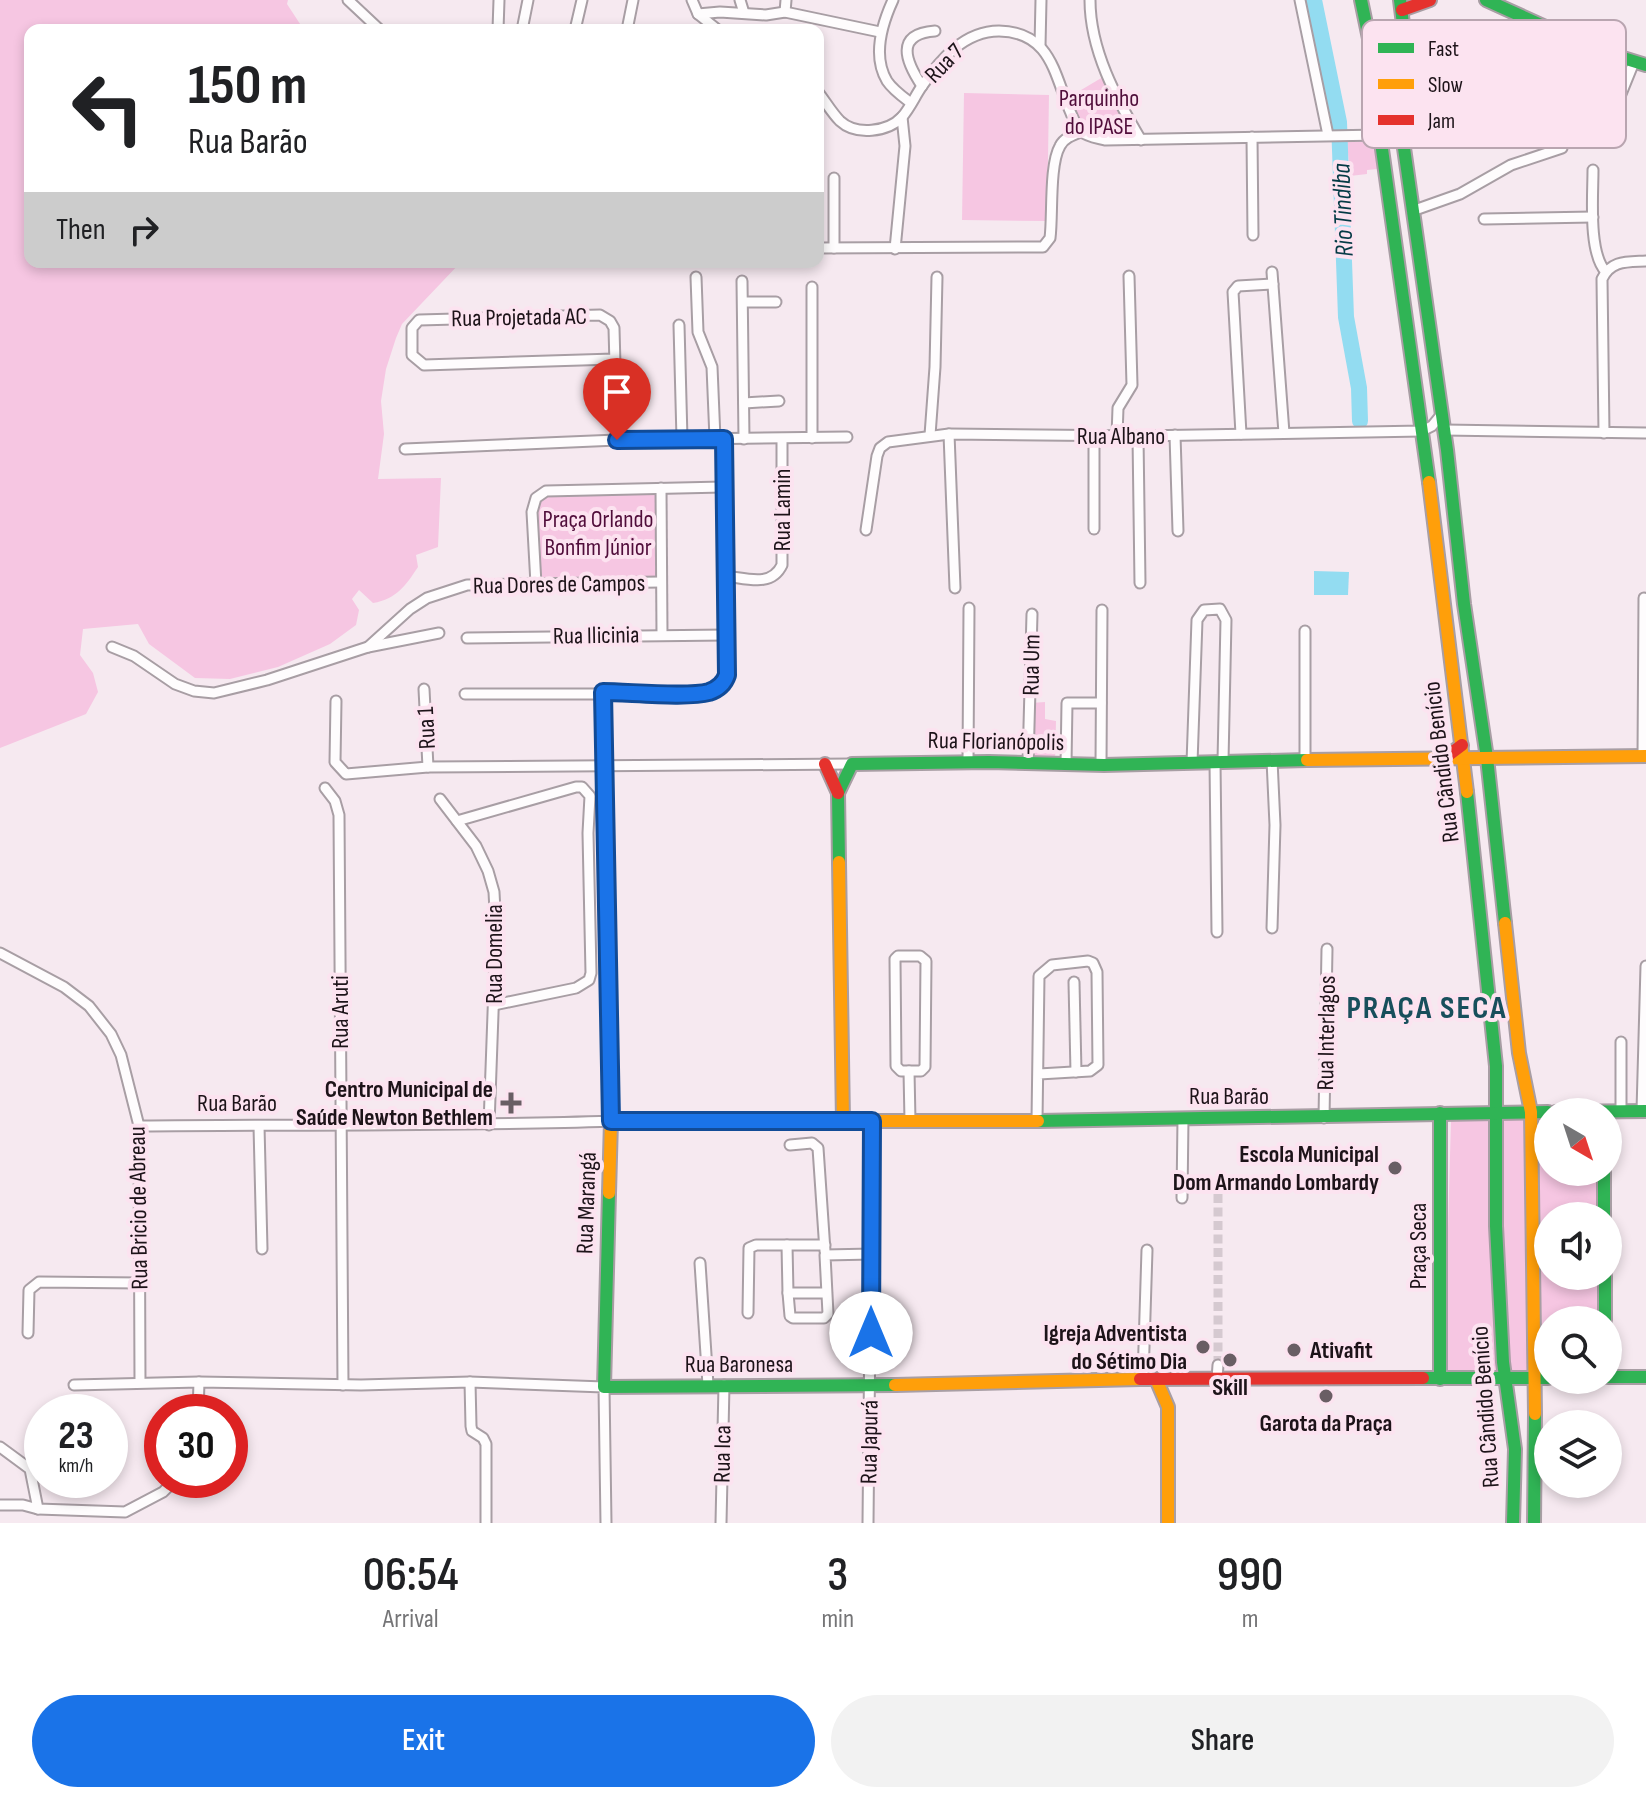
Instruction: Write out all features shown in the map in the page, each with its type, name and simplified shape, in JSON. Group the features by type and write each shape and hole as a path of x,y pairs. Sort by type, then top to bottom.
{"street":[{"path":"348,0 374,24"},
{"path":"498,24 499,0"},
{"path":"523,24 528,0"},
{"path":"576,24 582,0"},
{"path":"628,24 633,0"},
{"path":"692,0 698,14 710,24"},
{"path":"740,0 744,13"},
{"path":"785,12 786,0"},
{"path":"893,0 880,32 883,70 888,83 911,103"},
{"path":"1041,0 1040,46 1056,70 1081,132"},
{"path":"1090,0 1090,21 1096,50 1141,140"},
{"path":"1300,0 1336,134"},
{"name":"Rua Cândido Benício","path":"1361,0 1365,20"},
{"path":"1401,5 1430,0"},
{"path":"1486,0 1527,20"},
{"path":"698,14 766,15 785,12 880,32"},
{"path":"922,86 909,65 907,50 915,35 935,31"},
{"name":"Rua 7","path":"902,117 922,86 952,50 967,39 999,31 1021,35 1040,46"},
{"path":"1626,86 1640,64"},
{"path":"824,100 840,121 851,129 888,127 902,117 905,146 895,249"},
{"path":"824,248 1043,247 1050,238 1056,159 1060,146 1067,138 1081,132 1105,140 1362,135"},
{"path":"1252,137 1253,235"},
{"name":"Rua Cândido Benício","path":"1382,148 1464,759 1495,1057 1496,1226 1504,1378 1514,1435 1513,1523"},
{"name":"Rua Cândido Benício","path":"1405,148 1487,758 1519,1053 1531,1112 1539,1306"},
{"path":"1412,211 1460,194 1511,165 1562,148"},
{"path":"1593,170 1593,217 1598,261 1606,272"},
{"path":"834,178 834,248"},
{"path":"1484,219 1593,217"},
{"path":"1604,433 1602,279 1619,262 1646,261"},
{"path":"1272,272 1284,433"},
{"path":"1117,436 1118,408 1132,385 1129,276"},
{"path":"465,694 709,692 725,682 723,487 712,367 698,332 696,277"},
{"path":"930,435 937,277"},
{"path":"742,281 744,439"},
{"path":"1241,434 1233,292 1238,286 1273,284"},
{"path":"812,287 812,438"},
{"path":"743,302 776,302"},
{"name":"Rua Projetada AC","path":"600,315 610,321 614,328 614,359 424,365 412,355 412,328 419,320 600,315"},
{"path":"679,325 682,439"},
{"path":"614,359 617,440"},
{"path":"744,403 779,401"},
{"path":"1422,431 1432,426 1441,415"},
{"path":"1444,430 1646,433"},
{"name":"Rua Albano","path":"866,530 880,448 888,442 949,434 1138,436 1422,431"},
{"path":"949,434 955,588"},
{"path":"1175,435 1178,531"},
{"path":"1094,436 1094,529"},
{"path":"1138,436 1140,583"},
{"path":"405,449 617,440 847,437"},
{"name":"Rua Lamin","path":"725,576 768,580 779,572 782,565 782,439"},
{"path":"536,584 532,512 534,502 541,493 554,489 723,487"},
{"path":"661,488 662,634"},
{"name":"Rua Dores de Campos","path":"112,647 134,656 175,684 194,691 214,693 267,680 368,647 410,609 446,590 467,585 661,582"},
{"path":"1644,598 1644,756"},
{"path":"968,762 969,608"},
{"path":"1192,763 1197,620 1204,610 1220,609 1226,620 1219,761 1217,932"},
{"path":"1101,765 1102,610"},
{"name":"Rua Um","path":"1028,763 1032,614"},
{"path":"1305,631 1305,760"},
{"path":"368,647 439,633"},
{"name":"Rua Ilicinia","path":"467,638 726,635"},
{"name":"Rua 1","path":"424,689 428,767"},
{"name":"Rua Marangá","path":"603,692 611,1121 604,1387 606,1523"},
{"name":"Rua Florianópolis","path":"336,701 335,762 346,774 428,767 968,762 1101,765 1644,756"},
{"path":"1066,764 1067,703 1101,703"},
{"path":"1442,760 1462,745"},
{"path":"1272,760 1275,825 1272,928"},
{"path":"825,764 838,793 843,1122"},
{"path":"838,793 852,764"},
{"path":"457,821 576,787 582,787 590,796 589,980 576,988 494,1005"},
{"name":"Rua Aruti","path":"325,788 335,801 339,815 343,1385"},
{"name":"Rua Domelia","path":"440,799 476,846 494,892 496,930 489,1125"},
{"name":"Rua Interlagos","path":"1324,1118 1327,949"},
{"name":"Rua Bricio de Abreau","path":"0,953 64,987 89,1006 111,1034 121,1055 139,1126 140,1382"},
{"path":"901,955 920,956 926,961 925,1067 921,1071 909,1071 899,1070 896,1066 895,959 901,955"},
{"path":"1037,1121 1039,976 1052,965 1088,961 1097,972 1098,1065 1090,1071 1039,1074"},
{"path":"1622,1111 1644,1111 1646,966"},
{"path":"1074,982 1076,1072"},
{"path":"1621,1042 1621,1098"},
{"path":"909,1071 910,1121"},
{"name":"Rua Barão","path":"139,1126 1037,1121 1531,1112"},
{"name":"Praça Seca","path":"1440,1113 1440,1379"},
{"path":"1182,1198 1183,1118"},
{"name":"Rua Japurá","path":"868,1523 872,1121"},
{"path":"259,1126 262,1249"},
{"path":"787,1245 790,1316 827,1316 818,1148 812,1143 790,1145"},
{"path":"748,1313 748,1250 756,1245 872,1254"},
{"path":"1147,1250 1149,1379 1163,1391 1168,1407 1168,1523"},
{"path":"700,1263 708,1385"},
{"path":"28,1333 29,1290 33,1284 141,1283"},
{"path":"788,1293 827,1293"},
{"path":"1217,1379 1218,1365"},
{"path":"1622,1377 1646,1377"},
{"name":"Rua Baronesa","path":"74,1385 140,1382 343,1385 470,1382 604,1387 871,1386 1149,1379 1534,1378"},
{"path":"1168,1407 1173,1393 1184,1379"},
{"path":"199,1382 199,1394"},
{"path":"470,1382 472,1431 486,1444 486,1523"},
{"name":"Rua Ica","path":"721,1523 724,1385"},
{"name":"Rua Cândido Benício","path":"1534,1523 1541,1394"},
{"path":"0,1447 30,1469 38,1509"},
{"path":"0,1505 125,1512 152,1498"}],"green space":[{"path":"0,0 288,0 287,4 300,24 24,24 24,268 455,268 402,324 386,369 381,401 384,434 378,479 441,478 438,547 416,555 418,567 395,595 373,603 359,590 352,599 359,610 356,625 330,644 278,667 230,679 195,678 149,644 138,624 83,629 80,655 93,673 98,692 86,714 0,748"},
{"name":"Parquinho do IPASE","path":"1108,74 1128,125 1124,137 1101,140 1081,132 1068,106 1078,100 1076,93"},
{"path":"964,93 1049,95 1047,221 962,220"},
{"path":"1347,141 1362,141 1362,148 1376,148 1378,169 1350,176"},
{"name":"Praça Orlando Bonfim Júnior","path":"661,488 661,577 538,578 535,507 540,489"},
{"path":"1045,702 1045,719 1056,721 1055,763 1032,762 1031,703"},
{"path":"1534,1116 1534,1186 1598,1186 1599,1202 1534,1202 1534,1290 1599,1290 1600,1306 1534,1306 1534,1372 1444,1374 1451,1120"}],"water":[{"path":"1314,571 1349,572 1348,595 1314,595"}],"waterway":[{"name":"Rio Tindiba","path":"1314,0 1339,122 1346,317 1359,388 1360,421"}],"tunnel":[{"path":"1218,1180 1218,1365"}],"traffic: fast":[{"path":"1361,0 1365,20"},
{"path":"1400,0 1402,20"},
{"path":"1486,0 1530,20"},
{"path":"1626,59 1646,65"},
{"path":"1382,148 1429,482"},
{"path":"1404,148 1447,450 1505,923"},
{"path":"839,862 838,793 852,764 989,762 1104,765 1307,760"},
{"path":"1467,792 1496,1066 1496,1226 1503,1362 1515,1449 1513,1523"},
{"path":"1622,1111 1646,1111"},
{"path":"1038,1121 1534,1112"},
{"path":"1440,1113 1440,1379"},
{"path":"1604,1186 1604,1202"},
{"path":"609,1193 604,1387 895,1385"},
{"path":"1605,1290 1605,1306"},
{"path":"1622,1377 1646,1377"},
{"path":"1423,1378 1534,1378"},
{"path":"1534,1498 1534,1523"}],"traffic: slow":[{"path":"1429,482 1467,792"},
{"path":"1307,760 1646,756"},
{"path":"839,862 843,1122"},
{"path":"1505,923 1519,1053 1531,1112 1535,1410"},
{"path":"609,1193 611,1121 1038,1121"},
{"path":"895,1385 1140,1379"},
{"path":"1156,1379 1168,1407 1168,1523"}],"traffic: jam":[{"path":"1402,10 1430,0"},
{"path":"1442,760 1462,745"},
{"path":"825,764 838,793"},
{"path":"1140,1379 1423,1378"}],"place":[{"name":"Centro Municipal de Saúde Newton Bethlem","path":"511,1103"},
{"name":"Escola Municipal Dom Armando Lombardy","path":"1395,1168"},
{"name":"Igreja Adventista do Sétimo Dia","path":"1203,1347"},
{"name":"Ativafit","path":"1294,1350"},
{"name":"Skill","path":"1230,1360"},
{"name":"Garota da Praça","path":"1326,1396"}],"district":[{"name":"PRAÇA SECA","path":"1427,1007"}],"route":[{"path":"617,440 724,439 727,675 718,688 699,694 603,692 611,1121 872,1121 871,1333"}]}
